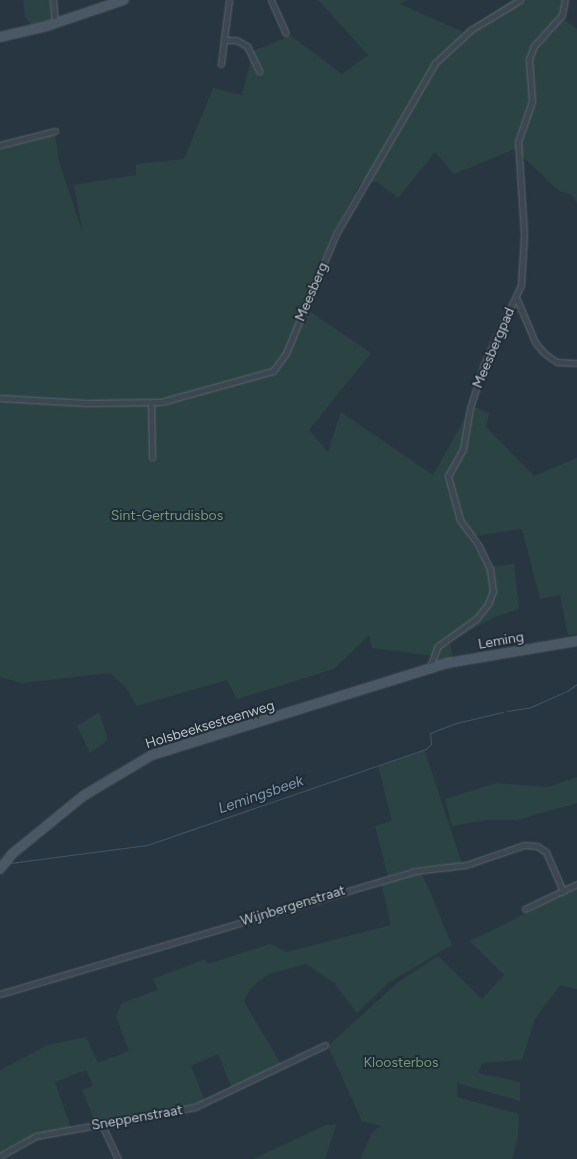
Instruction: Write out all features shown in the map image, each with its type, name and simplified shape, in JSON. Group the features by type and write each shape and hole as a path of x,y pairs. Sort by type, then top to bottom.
{"street":[{"path":"53,0 55,24"},
{"path":"0,37 55,24 124,0"},
{"path":"221,64 230,0"},
{"path":"271,0 286,33"},
{"name":"Meesberg","path":"0,398 86,403 151,403 171,401 259,377 279,365 336,234 435,63 472,29 520,0"},
{"name":"Meesbergpad","path":"429,669 438,646 476,619 488,604 493,591 486,561 460,520 449,485 449,471 463,449 468,416 484,364 521,285 524,251 518,142 532,100 529,59 534,46 562,15 565,0"},
{"path":"224,40 236,40 247,46 259,71"},
{"path":"0,145 56,131"},
{"path":"516,297 535,342 544,353 557,362 577,364"},
{"path":"151,403 152,457"},
{"name":"Leming","path":"429,669 577,641"},
{"name":"Holsbeeksesteenweg","path":"1,865 83,796 142,759 429,669"},
{"name":"Wijnbergenstraat","path":"0,994 414,870 466,865 524,845 537,846 546,852 564,891"},
{"path":"525,909 577,884"},
{"name":"Sneppenstraat","path":"0,1156 36,1136 195,1107 325,1045"},
{"path":"102,1125 118,1159"}],"green space":[{"path":"23,0 52,0 54,19 31,25 25,17"},
{"name":"Sint-Gertrudisbos","path":"318,0 406,0 400,4 463,32 511,0 567,0 563,19 577,29 577,203 571,194 559,191 515,149 454,174 435,152 398,198 377,182 360,183 331,237 302,306 371,353 309,430 328,452 341,412 433,475 472,406 489,413 486,427 534,476 577,458 577,634 568,635 560,595 540,599 522,529 467,537 489,567 514,564 519,609 494,617 450,642 453,658 434,661 434,656 372,648 369,635 334,669 237,699 227,680 137,706 126,688 110,673 22,683 0,677 0,149 55,135 60,165 83,234 74,185 136,175 136,164 184,159 213,88 242,95 253,51 291,36 342,74 368,55"},
{"path":"99,712 108,740 90,753 77,726"},
{"path":"425,751 462,864 416,867 388,876 375,826 392,821 378,766"},
{"path":"577,777 577,803 517,820 486,820 452,826 445,799 496,783 548,787"},
{"path":"421,871 452,945 388,983 357,1013 334,983 306,964 268,974 251,988 244,1002 281,1064 232,1088 218,1054 191,1066 205,1101 182,1108 96,1124 82,1090 93,1086 86,1070 55,1082 71,1128 22,1141 0,1153 0,1070 48,1045 86,1037 98,1063 129,1051 116,1016 122,1003 158,990 153,979 205,959 208,964 270,944 287,952 391,925 381,882"},
{"name":"Kloosterbos","path":"577,888 577,989 560,985 535,1019 522,1060 482,1063 478,1073 520,1082 520,1101 457,1083 457,1097 519,1114 518,1137 512,1159 360,1159 373,1131 382,1126 362,1121 328,1046 397,983 438,956 482,999 504,975 470,941"},
{"path":"326,1125 336,1125 325,1159 253,1159"}],"waterway":[{"name":"Lemingsbeek","path":"507,711 531,707 567,691 577,684"},
{"name":"Lemingsbeek","path":"10,863 147,845 426,749 431,744 430,733 456,723 503,712"}]}
